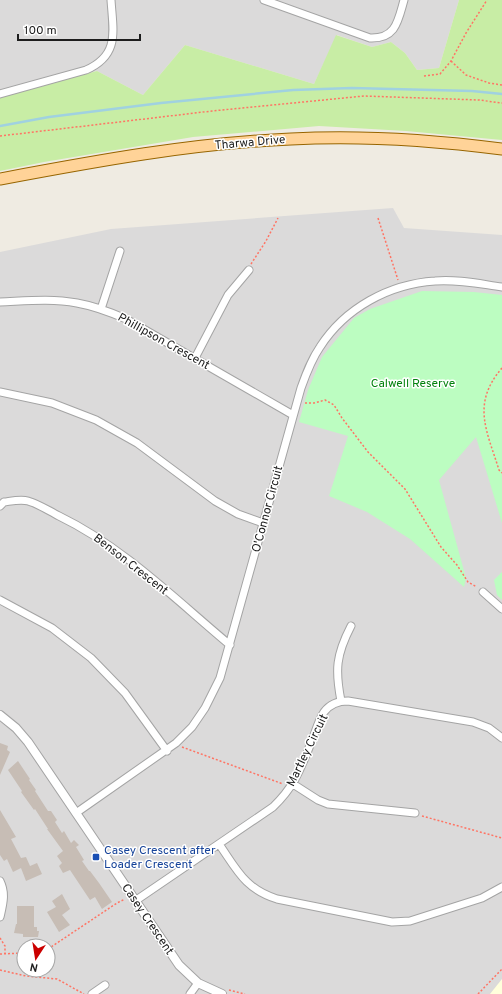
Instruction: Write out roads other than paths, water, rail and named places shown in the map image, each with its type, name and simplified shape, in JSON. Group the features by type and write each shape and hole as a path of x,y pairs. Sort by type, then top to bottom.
{"main road":[{"name":"Tharwa Drive","path":"0,179 196,147 291,139 387,139 451,143 502,149"}],"street":[{"path":"0,94 96,66 104,58 112,44 113,33 111,0"},
{"path":"264,0 370,38 378,38 392,32 396,25 404,0"},
{"path":"101,309 120,251"},
{"path":"195,358 228,295 249,270"},
{"name":"O'Connor Circuit","path":"76,813 167,751 192,727 205,708 220,678 230,645 300,388 308,367 334,328 350,313 369,300 390,290 412,284 446,281 502,287"},
{"name":"Phillipson Crescent","path":"0,302 51,300 77,303 101,309 126,318 293,415"},
{"path":"0,392 52,403 96,420 137,443 215,501 238,514 263,523"},
{"name":"Benson Crescent","path":"1,502 19,500 29,502 97,536 132,562 230,645"},
{"path":"483,592 502,609"},
{"path":"0,600 52,628 91,658 125,693 167,751"},
{"path":"351,626 342,644 337,663 337,682 341,701 474,722 489,728 502,738"},
{"name":"Martley Circuit","path":"131,900 219,844 284,797 300,770 323,713 331,705 341,701"},
{"name":"Casey Crescent","path":"0,715 16,728 28,742 76,813 131,900 179,965 198,983 224,991"},
{"path":"291,786 328,804 414,813"},
{"path":"219,844 243,879 264,895 277,899 392,922 410,921 482,898 502,887"},
{"path":"0,881 4,894 4,903 0,917"},
{"path":"190,994 198,983"},
{"path":"92,994 105,985"}],"waterway":[{"path":"0,126 49,117 161,103 293,90 352,88 472,91 502,94"}],"place":[{"name":"Casey Crescent after Loader Crescent","path":"96,857"}],"park label":[{"name":"Calwell Reserve","path":"413,383"}]}
